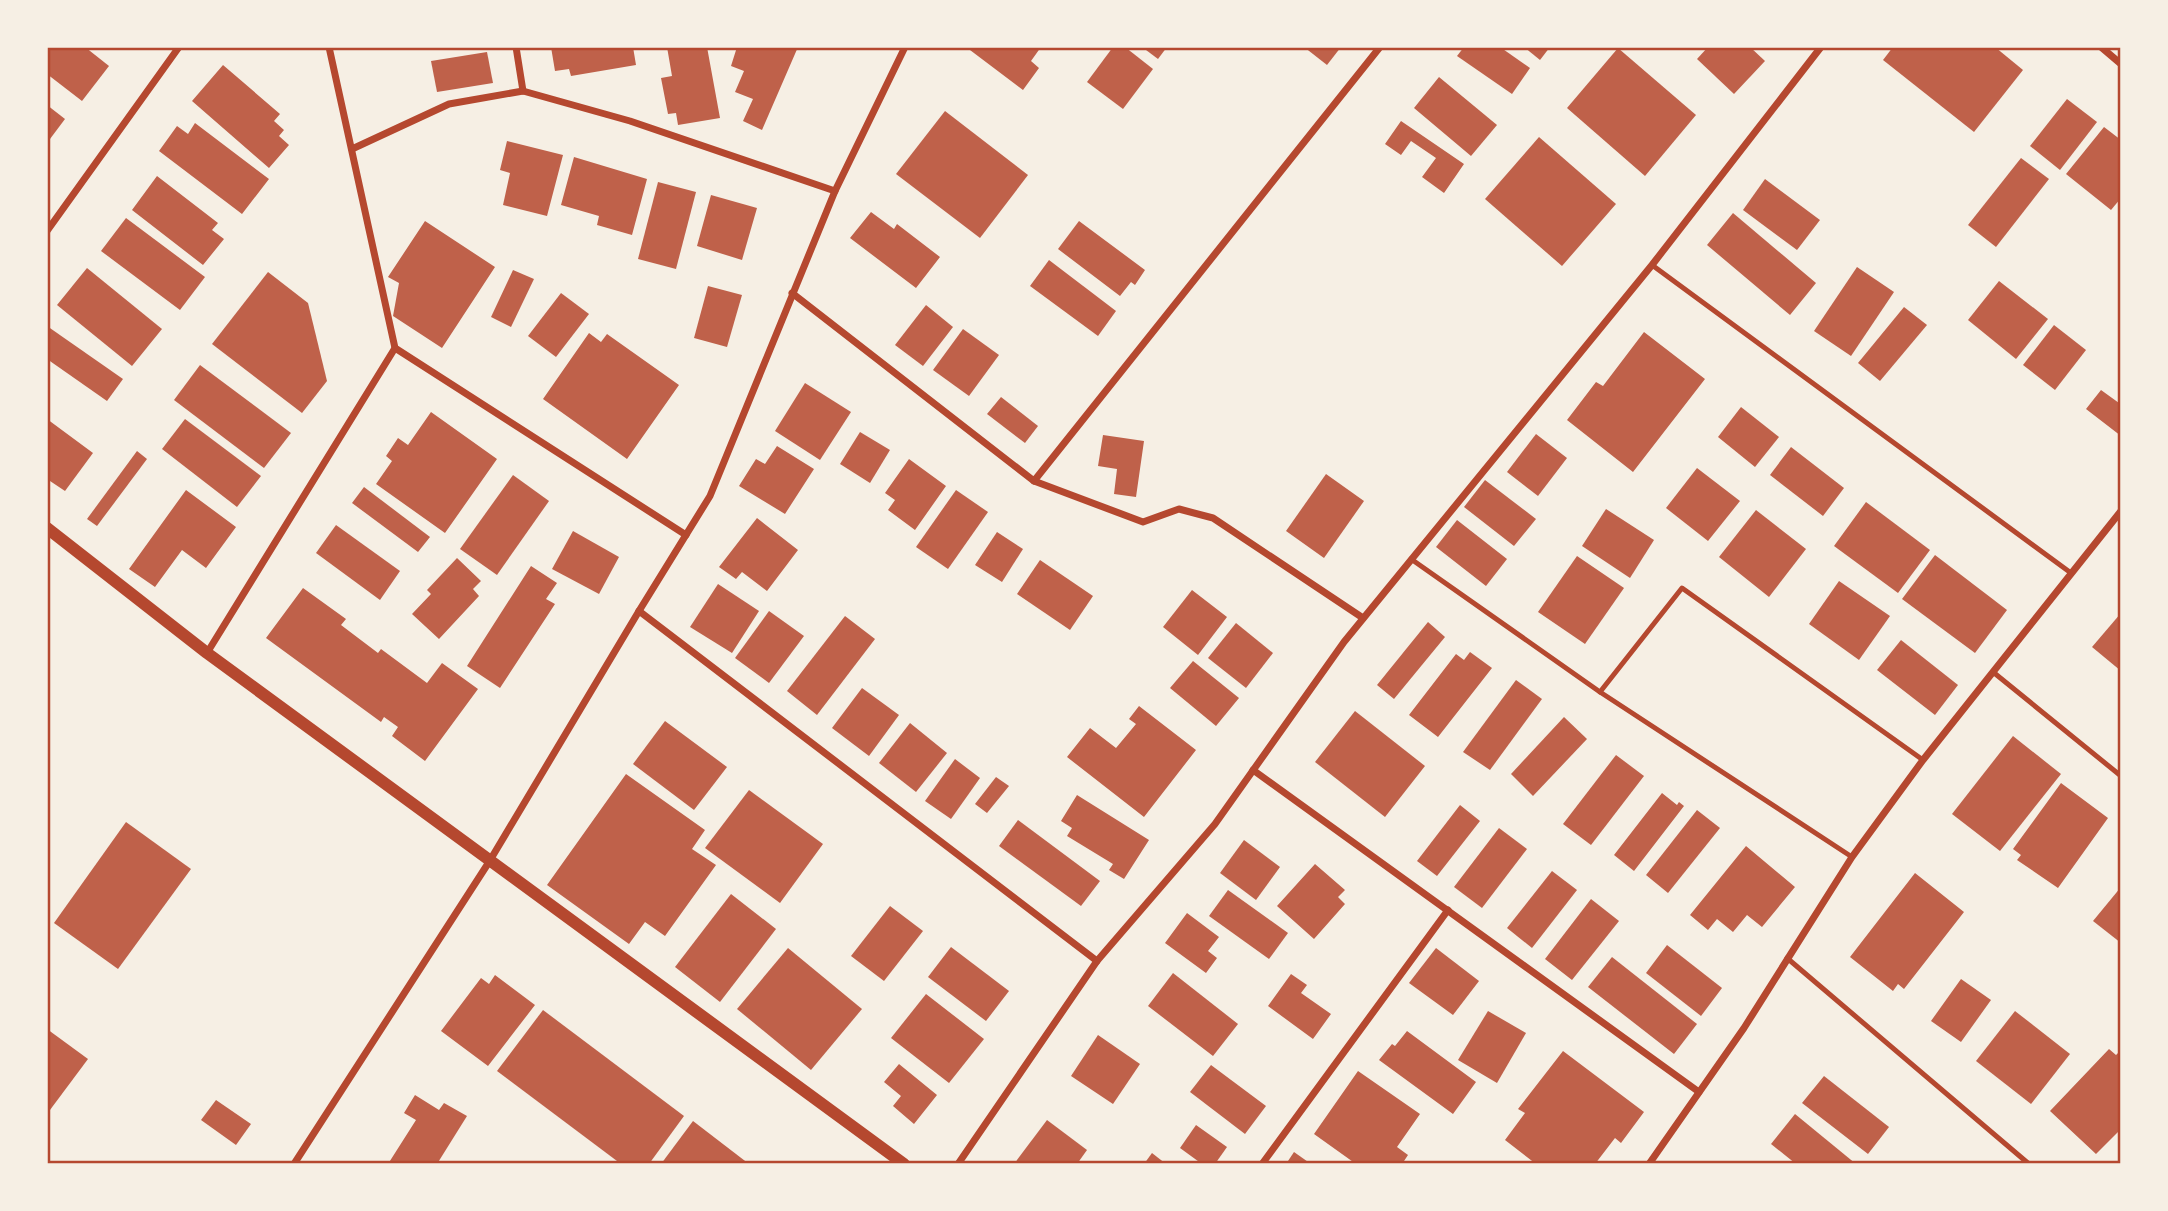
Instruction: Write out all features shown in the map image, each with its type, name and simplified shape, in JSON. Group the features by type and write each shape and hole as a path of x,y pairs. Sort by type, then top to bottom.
{"street":[{"path":"47,231 179,47"},
{"path":"207,653 395,348 329,47"},
{"path":"516,47 523,91"},
{"path":"294,1164 489,862 710,496 835,191 905,47"},
{"path":"1034,481 1380,47"},
{"path":"958,1164 1097,961 1215,824 1343,642 1652,265 1821,47"},
{"path":"2101,47 2121,64"},
{"path":"352,149 449,104 523,91 630,121 835,191"},
{"path":"792,293 1034,481 1143,522 1179,509 1213,518 1363,618"},
{"path":"395,348 686,535"},
{"path":"1649,1164 1744,1028 1852,857 1923,760 2121,510"},
{"path":"47,528 207,653 904,1164"},
{"path":"639,611 1097,961"},
{"path":"1253,769 1699,1092"},
{"path":"1262,1164 1448,910"}],"lane":[{"path":"1652,265 2071,573"},
{"path":"1411,559 1600,692 1852,857"},
{"path":"1600,692 1682,588 1923,760"},
{"path":"1993,672 2121,776"},
{"path":"1787,958 2029,1164"}],"building":[{"path":"47,47 85,47 109,66 82,101 47,74"},
{"path":"551,47 633,47 636,65 571,76 569,69 555,71"},
{"path":"667,47 707,47 720,118 678,125 676,113 668,114 661,78 672,76"},
{"path":"737,47 798,47 762,130 743,121 753,99 735,92 744,71 731,66"},
{"path":"966,47 1041,47 1031,61 1039,68 1023,90"},
{"path":"1113,47 1125,47 1153,69 1123,109 1087,82"},
{"path":"1142,47 1167,47 1158,59"},
{"path":"1304,47 1341,47 1327,65"},
{"path":"1464,47 1500,47 1530,68 1512,94 1457,56"},
{"path":"1524,47 1550,47 1540,60"},
{"path":"1708,47 1750,47 1765,61 1734,94 1697,59"},
{"path":"1893,47 1995,47 2023,70 1974,132 1883,60"},
{"path":"1618,48 1696,115 1645,176 1567,108"},
{"path":"487,52 493,83 437,92 431,61"},
{"path":"223,65 280,114 274,121 284,130 279,136 289,145 269,168 192,101"},
{"path":"1439,77 1497,125 1471,156 1414,108"},
{"path":"2067,99 2097,122 2060,170 2030,146"},
{"path":"47,105 65,119 47,143"},
{"path":"945,111 1028,175 980,238 896,174"},
{"path":"1401,121 1464,164 1444,193 1422,177 1436,158 1411,141 1401,155 1385,144"},
{"path":"195,123 269,179 242,214 159,151 177,126 188,134"},
{"path":"2104,127 2121,140 2121,198 2111,210 2066,174"},
{"path":"1539,137 1616,204 1562,266 1485,199"},
{"path":"507,141 563,155 547,216 503,205 510,173 500,170"},
{"path":"574,157 647,179 632,235 597,225 599,216 561,205"},
{"path":"2021,158 2049,179 1996,247 1968,225"},
{"path":"157,176 218,223 212,230 224,239 203,265 132,210"},
{"path":"1765,179 1820,220 1797,250 1743,210"},
{"path":"658,182 696,192 676,269 638,259"},
{"path":"711,195 757,208 742,260 697,246"},
{"path":"871,212 894,229 897,224 940,257 916,288 850,238"},
{"path":"1733,213 1816,283 1790,315 1707,245"},
{"path":"126,218 205,277 180,310 101,251"},
{"path":"425,221 495,267 442,348 393,316 399,283 388,277"},
{"path":"1079,221 1145,270 1135,285 1131,282 1120,296 1058,249"},
{"path":"1049,260 1116,311 1098,336 1030,286"},
{"path":"1857,267 1894,292 1851,356 1814,331"},
{"path":"87,268 162,329 132,366 57,305"},
{"path":"513,270 534,279 511,327 491,317"},
{"path":"268,272 308,303 327,381 302,413 212,344"},
{"path":"1999,281 2048,319 2016,359 1968,320"},
{"path":"708,286 742,295 727,347 694,338"},
{"path":"561,293 589,314 556,357 528,336"},
{"path":"926,305 953,327 923,366 895,345"},
{"path":"1904,307 1927,325 1880,381 1858,363"},
{"path":"2054,325 2086,350 2055,390 2023,365"},
{"path":"47,326 123,379 107,401 47,359"},
{"path":"963,329 999,355 969,396 933,370"},
{"path":"1644,332 1705,379 1633,472 1567,420 1596,382 1603,386"},
{"path":"589,333 601,342 607,334 679,385 627,459 543,399"},
{"path":"200,365 291,433 264,468 174,400"},
{"path":"805,383 851,412 820,460 775,431"},
{"path":"2101,390 2119,403 2121,400 2121,436 2086,409"},
{"path":"1001,397 1038,426 1025,443 987,414"},
{"path":"1741,407 1779,437 1755,467 1718,437"},
{"path":"431,412 497,459 445,533 376,484 392,461 386,456 398,438 408,445"},
{"path":"47,419 93,453 65,491 47,479"},
{"path":"185,419 261,476 237,507 162,449"},
{"path":"860,432 890,450 870,483 840,464"},
{"path":"1536,434 1567,458 1538,496 1507,472"},
{"path":"1103,435 1144,441 1136,497 1114,494 1117,469 1098,466"},
{"path":"777,446 814,469 785,514 739,486 756,459 765,464"},
{"path":"1791,447 1844,488 1823,516 1770,475"},
{"path":"137,451 147,459 97,526 87,519"},
{"path":"909,459 946,486 915,530 888,510 895,500 885,493"},
{"path":"1697,468 1740,501 1708,541 1666,508"},
{"path":"1326,474 1364,501 1324,558 1286,531"},
{"path":"513,475 549,501 497,575 460,549"},
{"path":"1485,480 1536,519 1514,546 1464,507"},
{"path":"364,487 430,537 418,552 352,503"},
{"path":"186,490 236,527 206,568 182,550 155,587 129,569"},
{"path":"956,490 988,512 948,569 916,547"},
{"path":"1866,502 1930,550 1898,593 1834,546"},
{"path":"1606,509 1654,540 1630,578 1582,546"},
{"path":"1756,510 1806,549 1769,597 1719,557"},
{"path":"757,518 798,550 767,591 742,572 736,579 719,567"},
{"path":"1457,520 1507,559 1486,586 1436,547"},
{"path":"336,525 400,571 380,600 316,553"},
{"path":"573,531 619,557 599,594 552,569"},
{"path":"997,532 1023,549 1002,582 975,565"},
{"path":"1935,555 2007,610 1975,653 1902,599"},
{"path":"1577,556 1624,588 1585,644 1538,612"},
{"path":"457,558 481,581 473,589 479,596 439,639 412,614 431,594 427,590"},
{"path":"1040,560 1093,596 1070,630 1017,594"},
{"path":"531,566 557,583 546,599 555,604 500,688 467,666"},
{"path":"1839,581 1890,616 1859,660 1809,624"},
{"path":"718,584 759,611 732,653 690,627"},
{"path":"303,588 346,619 341,625 378,653 381,649 427,683 442,663 478,689 425,761 392,736 398,727 384,717 381,722 266,638"},
{"path":"1192,590 1227,617 1198,655 1163,627"},
{"path":"769,611 804,636 769,683 735,658"},
{"path":"2121,613 2121,671 2092,647"},
{"path":"845,616 875,639 817,715 787,691"},
{"path":"1428,622 1445,637 1394,699 1377,685"},
{"path":"1236,623 1273,653 1246,688 1208,658"},
{"path":"1901,640 1958,685 1935,715 1877,670"},
{"path":"1470,652 1492,668 1438,737 1409,715 1456,654 1464,660"},
{"path":"1193,661 1239,698 1216,726 1170,688"},
{"path":"1516,680 1542,699 1490,770 1463,752"},
{"path":"862,688 899,715 869,756 832,728"},
{"path":"1139,706 1196,750 1144,817 1067,757 1090,728 1116,748 1136,724 1129,719"},
{"path":"1355,711 1425,766 1385,817 1315,762"},
{"path":"1564,717 1587,739 1533,796 1511,774"},
{"path":"665,721 727,767 694,810 633,764"},
{"path":"910,723 947,753 916,792 879,763"},
{"path":"2013,736 2061,774 2000,851 1952,814"},
{"path":"1616,755 1644,776 1591,845 1563,824"},
{"path":"955,759 980,778 951,819 925,801"},
{"path":"626,774 705,830 692,849 716,865 665,936 645,922 629,944 547,885"},
{"path":"996,777 1009,786 987,813 975,804"},
{"path":"2061,783 2108,818 2058,888 2017,860 2021,855 2013,849"},
{"path":"749,790 823,844 780,903 705,848"},
{"path":"1662,793 1677,805 1679,802 1684,806 1634,871 1614,855"},
{"path":"1077,795 1149,840 1124,879 1109,870 1113,864 1067,836 1072,828 1061,821"},
{"path":"1460,805 1480,821 1437,876 1417,861"},
{"path":"1697,810 1720,828 1668,893 1646,875"},
{"path":"1018,820 1100,881 1081,906 999,846"},
{"path":"126,822 191,869 118,969 54,923"},
{"path":"1499,828 1527,849 1482,908 1454,887"},
{"path":"1244,840 1280,867 1256,900 1220,873"},
{"path":"1746,846 1795,887 1762,927 1747,915 1733,932 1717,919 1708,930 1690,915"},
{"path":"1315,864 1345,890 1338,897 1345,904 1314,939 1277,906"},
{"path":"1552,871 1577,890 1532,948 1507,928"},
{"path":"1915,873 1964,912 1904,989 1898,984 1893,991 1850,957"},
{"path":"2121,887 2121,943 2093,921"},
{"path":"1228,890 1288,933 1269,959 1209,916"},
{"path":"731,894 776,929 720,1002 675,967"},
{"path":"1591,899 1619,921 1572,980 1545,959"},
{"path":"890,906 923,931 884,981 851,956"},
{"path":"1187,913 1219,937 1208,951 1217,958 1206,973 1165,943"},
{"path":"1667,945 1722,988 1701,1016 1646,973"},
{"path":"951,947 1009,991 986,1021 928,977"},
{"path":"788,948 862,1009 811,1070 737,1009"},
{"path":"1436,948 1479,981 1453,1015 1409,983"},
{"path":"1612,957 1697,1024 1674,1054 1588,987"},
{"path":"1173,973 1238,1024 1213,1056 1148,1006"},
{"path":"1291,974 1307,985 1301,993 1331,1014 1313,1039 1268,1006"},
{"path":"495,975 535,1005 488,1066 441,1031 481,978 489,984"},
{"path":"1961,979 1991,1000 1961,1042 1931,1021"},
{"path":"926,994 984,1039 949,1083 891,1038"},
{"path":"543,1010 684,1116 649,1164 621,1164 497,1071"},
{"path":"1488,1011 1526,1033 1497,1083 1458,1060"},
{"path":"2015,1011 2070,1054 2031,1104 1976,1061"},
{"path":"47,1029 88,1059 47,1114"},
{"path":"1407,1031 1476,1082 1453,1114 1379,1060"},
{"path":"1098,1035 1140,1064 1113,1104 1071,1076"},
{"path":"2109,1049 2116,1055 2121,1050 2121,1129 2096,1154 2050,1111"},
{"path":"1563,1051 1644,1112 1621,1143 1615,1138 1595,1164 1536,1164 1505,1140 1525,1113 1518,1109"},
{"path":"899,1064 937,1095 914,1124 893,1106 901,1096 884,1082"},
{"path":"1211,1065 1266,1106 1245,1134 1190,1092"},
{"path":"1358,1071 1420,1114 1397,1147 1408,1155 1402,1164 1356,1164 1314,1134"},
{"path":"1824,1076 1889,1127 1868,1154 1802,1103"},
{"path":"415,1095 439,1110 444,1103 467,1116 437,1164 388,1164 416,1120 404,1113"},
{"path":"216,1100 251,1124 236,1145 201,1120"},
{"path":"1795,1114 1856,1164 1796,1164 1771,1144"},
{"path":"1047,1120 1087,1150 1077,1164 1014,1164"},
{"path":"693,1121 749,1164 661,1164"},
{"path":"1196,1125 1227,1147 1215,1164 1202,1164 1180,1148"},
{"path":"1294,1152 1311,1164 1286,1164"},
{"path":"1152,1153 1166,1164 1144,1164"}]}
